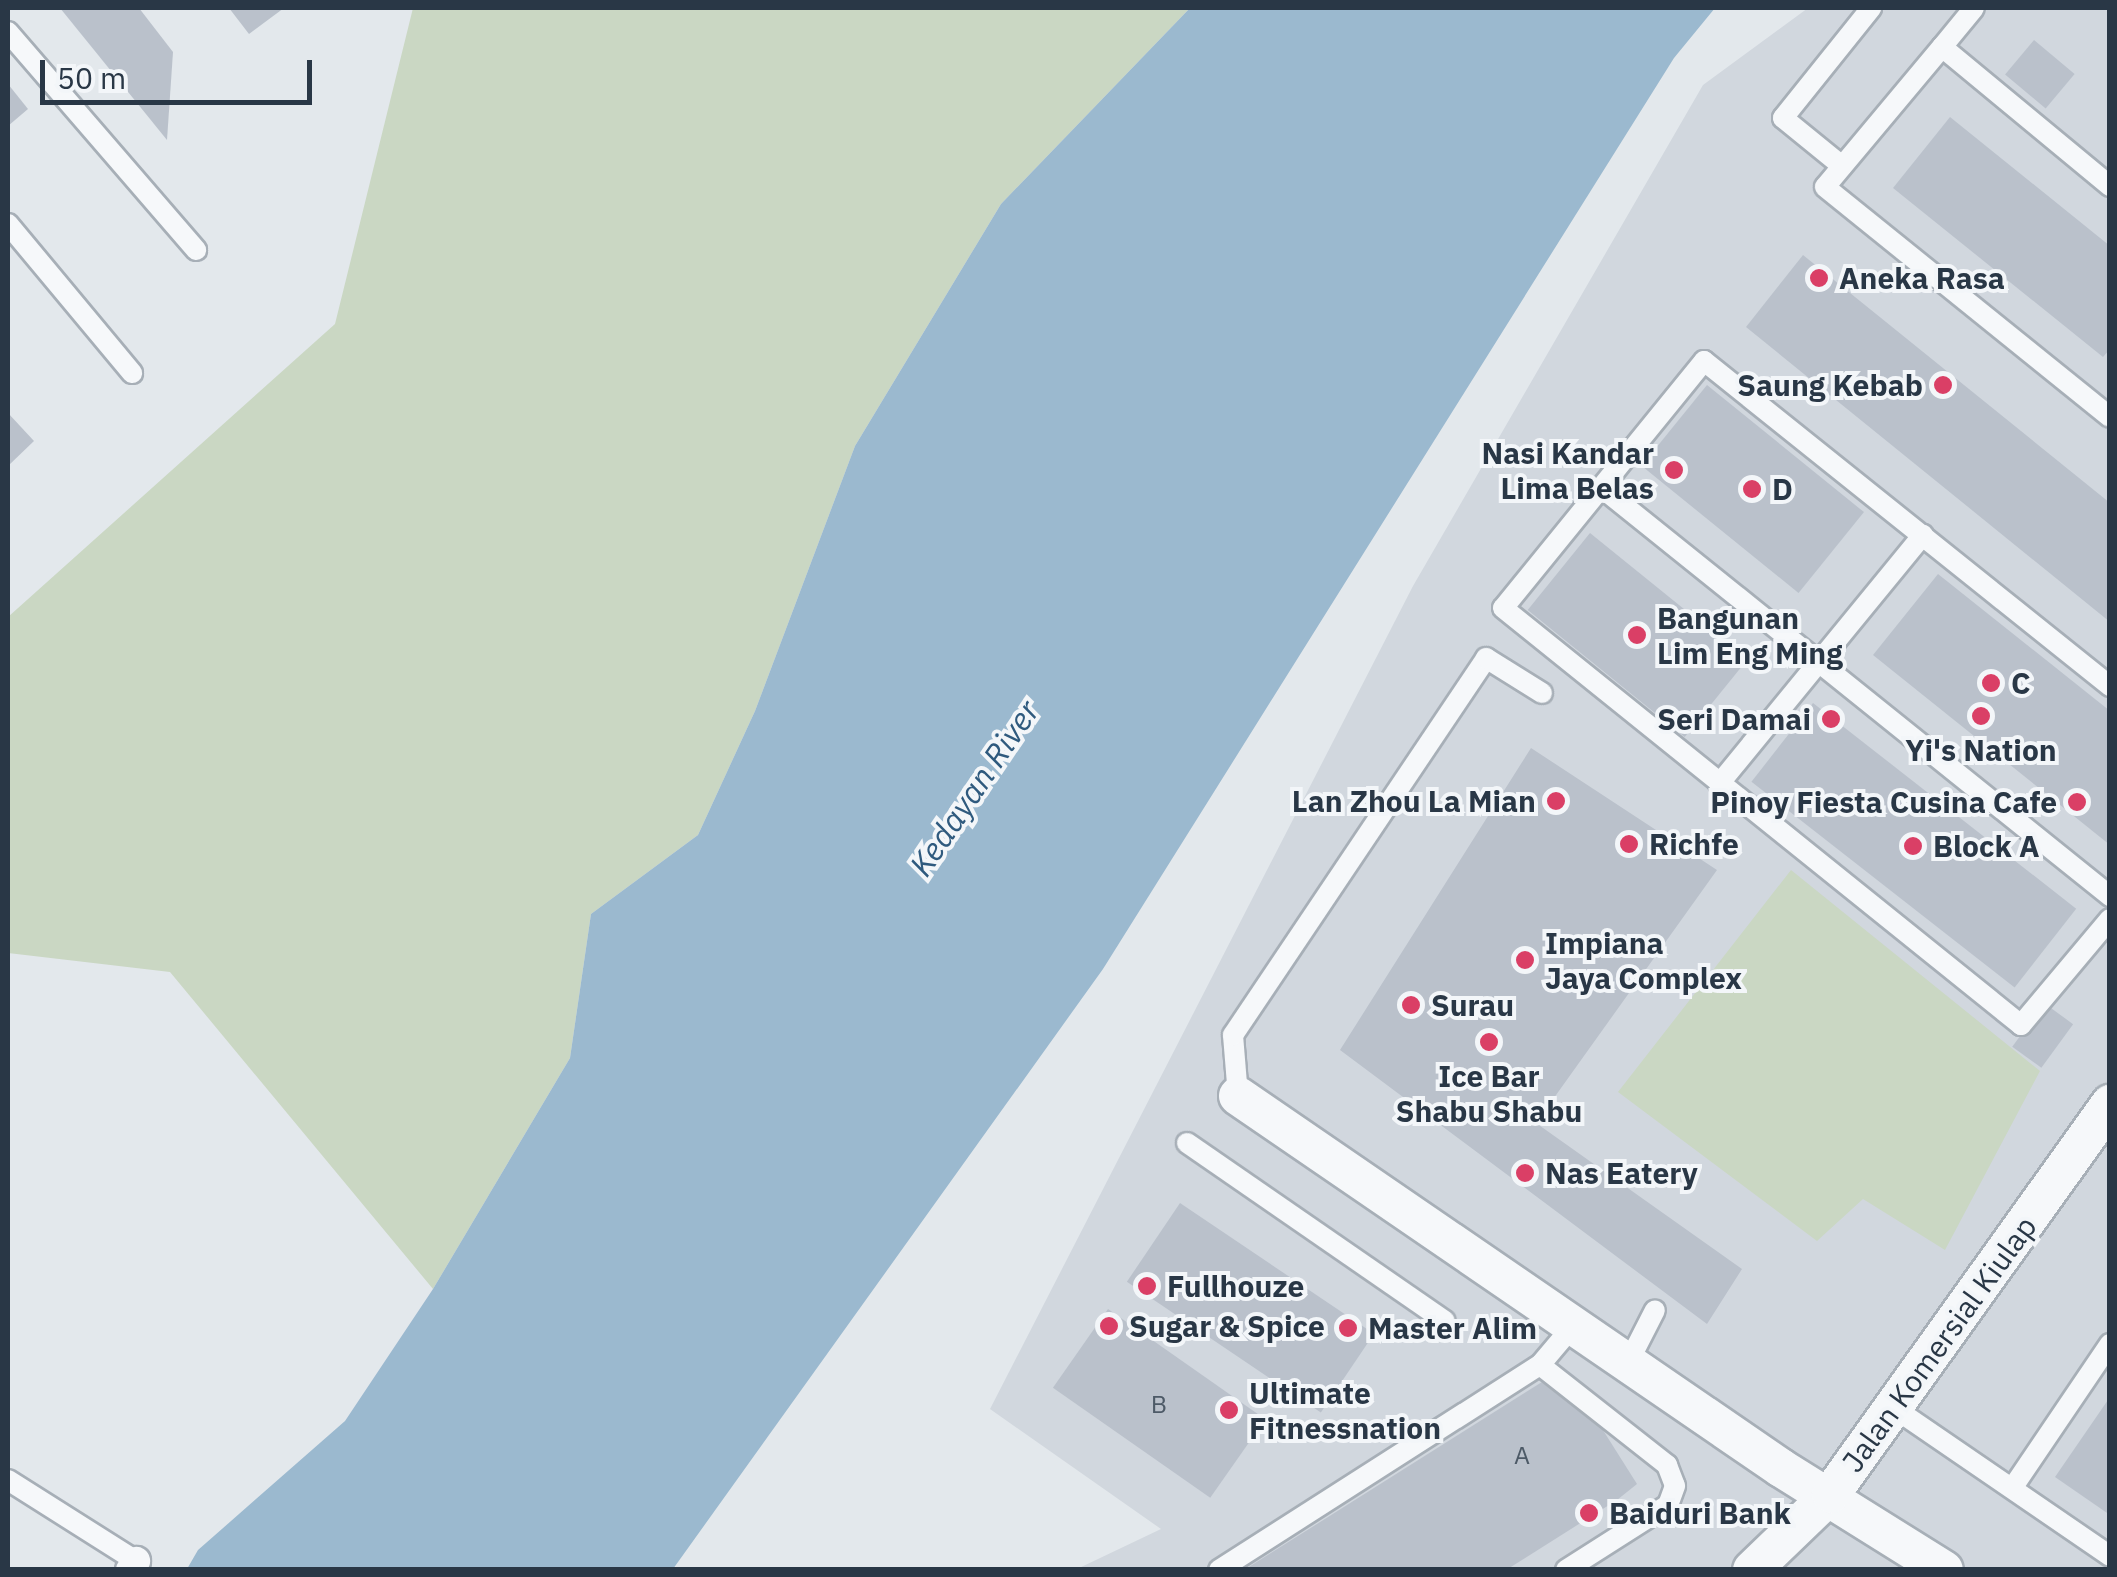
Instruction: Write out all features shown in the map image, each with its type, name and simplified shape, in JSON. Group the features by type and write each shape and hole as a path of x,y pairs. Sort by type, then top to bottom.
{"street":[{"path":"1238,1096 1781,1468 1831,1494 1944,1570"},
{"name":"Jalan Komersial Kiulap","path":"1752,1570 1831,1494 2110,1104"}],"lane":[{"path":"1842,166 1783,118 1871,8"},
{"path":"1974,8 1825,187 2110,417"},
{"path":"8,32 196,250"},
{"path":"1942,48 2110,186"},
{"path":"8,224 132,373"},
{"path":"2110,686 1704,361 1503,608 2021,1025 2110,920"},
{"path":"1602,488 2110,896"},
{"path":"1719,784 1923,534"},
{"path":"1238,1096 1233,1035 1486,658 1542,693"},
{"path":"1186,1143 1445,1321"},
{"path":"1628,1363 1655,1310"},
{"path":"1219,1570 1540,1365 1573,1326"},
{"path":"2013,1487 2110,1344"},
{"path":"1540,1365 1667,1465 1675,1486 1668,1505 1566,1570"},
{"path":"1894,1408 2110,1556"},
{"path":"8,1480 133,1565"}],"shaded area":[{"path":"1808,8 2109,8 2109,1569 1077,1569 1161,1529 990,1409 1413,586 1703,85"}],"green space":[{"path":"413,8 1190,8 1001,204 855,446 755,711 698,835 591,914 570,1058 433,1289 170,972 8,953 8,617 335,324"},
{"path":"1791,870 2040,1071 1945,1250 1863,1199 1817,1241 1618,1092"}],"water":[{"name":"Kedayan River","path":"1190,8 1715,8 1674,58 1103,969 673,1569 187,1569 198,1550 345,1421 433,1289 570,1058 591,914 698,835 755,711 855,446 1001,204"}],"building":[{"path":"60,8 139,8 173,52 167,140"},
{"path":"229,8 284,8 249,34"},
{"path":"2034,40 2075,74 2046,109 2005,74"},
{"path":"8,84 28,109 8,126"},
{"path":"1950,117 2110,246 2110,349 2103,357 1893,188"},
{"path":"1803,255 2110,503 2110,622 1746,327"},
{"name":"D","path":"1707,385 1864,512 1799,593 1642,466"},
{"path":"8,413 34,441 8,466"},
{"name":"Bangunan Lim Eng Ming","path":"1590,533 1747,660 1685,737 1528,610"},
{"name":"C","path":"1938,574 2110,711 2110,845 1873,655"},
{"name":"Block A","path":"1813,703 2076,909 2015,987 1751,782"},
{"name":"Impiana Jaya Complex","path":"1531,748 1717,870 1536,1123 1742,1269 1707,1324 1340,1050"},
{"path":"2044,1003 2073,1024 2041,1068 2012,1047"},
{"path":"1180,1203 1374,1334 1321,1413 1127,1282"},
{"path":"1108,1309 1265,1419 1210,1498 1053,1388"},
{"path":"1542,1382 1601,1427 1637,1484 1617,1500 1506,1570 1244,1570"},
{"path":"2110,1397 2110,1515 2055,1477"}],"place":[{"name":"Aneka Rasa","path":"1819,278"},
{"name":"Saung Kebab","path":"1943,385"},
{"name":"Nasi Kandar Lima Belas","path":"1674,470"},
{"name":"D","path":"1752,489"},
{"name":"Bangunan Lim Eng Ming","path":"1637,635"},
{"name":"C","path":"1991,683"},
{"name":"Yi's Nation","path":"1981,716"},
{"name":"Seri Damai","path":"1831,719"},
{"name":"Lan Zhou La Mian","path":"1556,801"},
{"name":"Pinoy Fiesta Cusina Cafe","path":"2077,802"},
{"name":"Richfe","path":"1629,844"},
{"name":"Block A","path":"1913,846"},
{"name":"Impiana Jaya Complex","path":"1525,960"},
{"name":"Surau","path":"1411,1005"},
{"name":"Ice Bar Shabu Shabu","path":"1489,1042"},
{"name":"Nas Eatery","path":"1525,1173"},
{"name":"Fullhouze","path":"1147,1286"},
{"name":"Sugar & Spice","path":"1109,1326"},
{"name":"Master Alim","path":"1348,1328"},
{"name":"Ultimate Fitnessnation","path":"1229,1410"},
{"name":"Baiduri Bank","path":"1589,1513"}]}
